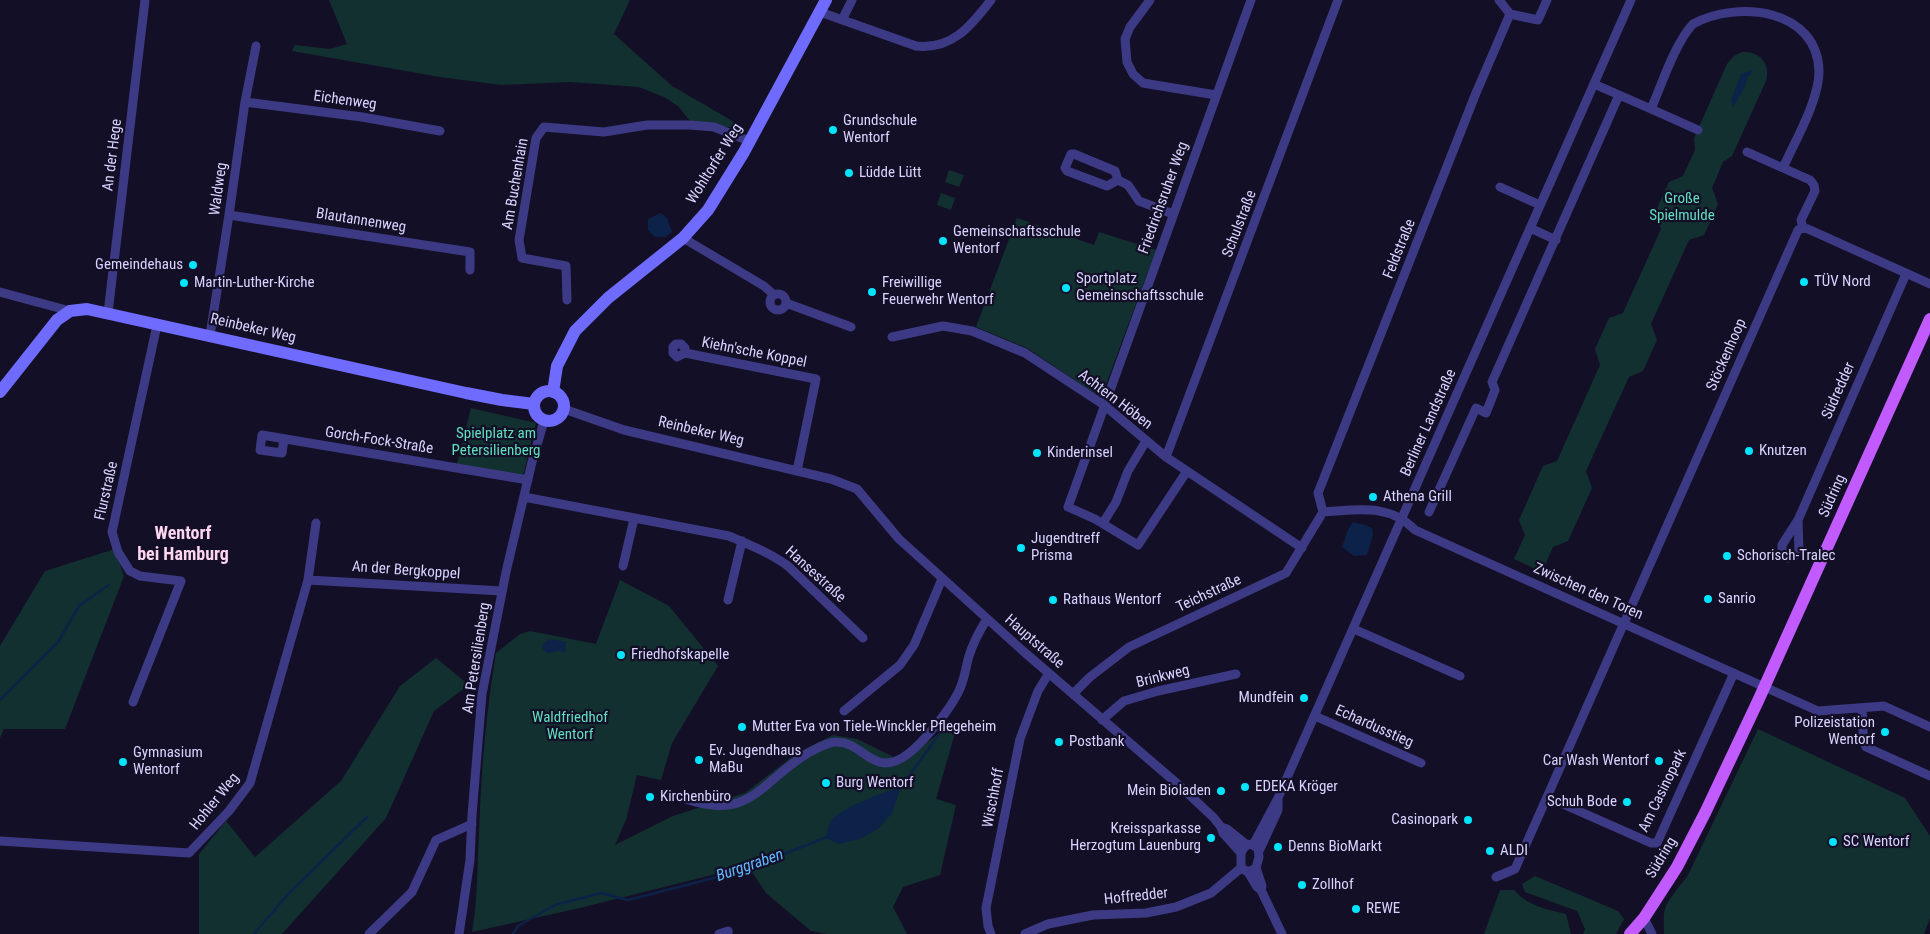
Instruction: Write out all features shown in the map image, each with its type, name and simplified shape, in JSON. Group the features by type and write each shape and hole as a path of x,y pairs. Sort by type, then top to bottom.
{"main road":[{"name":"Wohltorfer Weg","path":"553,392 557,366 575,331 608,298 683,238 708,210 749,141 826,0"},
{"name":"Reinbeker Weg","path":"70,311 87,309 108,313 466,393 534,404"},
{"path":"0,392 56,320 70,311"},
{"name":"Südring","path":"1630,934 1644,918 1691,841 1765,687 1930,319"},
{"path":"543,392 553,392 557,393 563,400 564,409 557,420 544,421 537,416 534,404 543,392"}],"street":[{"name":"An der Hege","path":"108,313 145,0"},
{"path":"842,20 852,0"},
{"path":"820,12 916,46 933,47 956,37 974,21 991,0"},
{"path":"1150,0 1130,27 1125,39 1127,62 1134,74 1144,83 1216,95"},
{"name":"Friedrichsruher Weg","path":"1103,524 1068,508 1251,0"},
{"name":"Schulstraße","path":"1166,457 1338,0"},
{"path":"1499,0 1510,14 1538,20 1547,0"},
{"name":"Berliner Landstraße","path":"1253,847 1278,810 1278,798 1631,0"},
{"path":"1651,109 1680,43 1688,30 1704,14 1724,4"},
{"path":"1776,7 1790,14 1805,30 1816,51 1819,73 1815,96 1783,168"},
{"name":"Feldstraße","path":"1323,512 1318,493 1476,93 1510,14"},
{"name":"Waldweg","path":"210,335 245,102 256,46"},
{"path":"1594,84 1698,130"},
{"path":"1429,512 1476,408 1486,413 1496,390 1492,382 1619,95"},
{"name":"Eichenweg","path":"245,102 362,116 440,132"},
{"name":"Am Buchenhain","path":"566,300 566,266 522,258 519,240 536,138 544,127 604,132 647,125 690,125 714,127 749,141"},
{"path":"1747,152 1810,180 1814,185 1815,191 1801,220 1803,228 1930,284"},
{"path":"1118,180 1107,186 1067,171 1065,168 1071,154 1074,154 1115,171 1118,180 1128,185 1139,200 1173,214"},
{"path":"1500,187 1540,205"},
{"name":"Blautannenweg","path":"229,215 470,252 470,270"},
{"path":"1530,228 1556,240"},
{"name":"Stöckenhoop","path":"1624,623 1794,238 1798,230 1803,228"},
{"path":"683,238 764,286 774,295"},
{"name":"Südredder","path":"1798,520 1906,274"},
{"path":"0,292 70,311"},
{"path":"781,294 785,298 786,303 782,310 774,310 770,302 774,295 781,294"},
{"path":"786,303 851,327"},
{"name":"Flurstraße","path":"133,702 181,581 140,576 130,572 118,552 112,532 157,325"},
{"name":"Achtern Höben","path":"892,337 943,326 972,331 1026,353 1104,405 1166,457 1302,548"},
{"name":"Kiehn'sche Koppel","path":"685,353 816,380 797,471"},
{"name":"Reinbeker Weg","path":"564,409 624,430 831,478"},
{"name":"Am Petersilienberg","path":"459,934 470,860 482,694 502,591 544,421"},
{"name":"Gorch-Fock-Straße","path":"284,440 528,480"},
{"path":"1146,441 1128,471 1116,502 1103,524 1138,545 1187,471"},
{"name":"Hauptstraße","path":"831,478 857,489 899,539 942,579 1181,787 1221,827 1253,847"},
{"name":"Hansestraße","path":"524,497 729,536 742,541 774,556 788,566 863,638"},
{"name":"Zwischen den Toren","path":"1323,512 1382,511 1403,519 1415,530 1765,687"},
{"name":"Teichstraße","path":"1073,694 1090,677 1129,647 1286,573 1323,512"},
{"path":"623,566 634,519"},
{"name":"Hohler Weg","path":"0,841 190,853 229,811 250,783 308,580 316,523"},
{"path":"728,600 742,541"},
{"path":"844,711 900,665 914,645 942,579"},
{"name":"An der Bergkoppel","path":"308,580 502,591"},
{"path":"686,799 700,804 744,803 768,786 800,758 818,748 835,742 848,743 876,761 894,762 909,753 938,722 952,702 961,686 970,654 987,619"},
{"path":"1496,877 1515,869 1624,623"},
{"path":"1354,629 1460,676"},
{"name":"Wischhoff","path":"991,934 986,908 1020,740 1038,691 1049,673"},
{"name":"Am Casinopark","path":"1547,797 1651,843 1657,842 1734,673"},
{"name":"Brinkweg","path":"1102,720 1124,701 1158,691 1236,674"},
{"path":"1765,687 1818,711 1884,706 1930,727"},
{"path":"1862,709 1864,725 1862,742 1866,747 1930,776"},
{"name":"Echardusstieg","path":"1315,716 1421,763"},
{"path":"369,934 412,892 436,840 472,824"},
{"name":"Hauptstraße","path":"1221,827 1223,833 1241,853"},
{"path":"1253,847 1241,853 1282,934"},
{"path":"1249,869 1253,847"},
{"name":"Hoffredder","path":"1025,934 1048,924 1093,915 1146,913 1176,907 1211,893 1249,869"},
{"path":"1644,918 1652,934"},
{"path":"719,934 728,931 728,934"}],"green space":[{"path":"329,0 630,0 614,34 672,86 748,130 690,121 678,106 664,97 639,87 570,82 501,85 440,77 292,51 295,45 330,49 347,44"},
{"name":"Große Spielmulde","path":"1742,52 1754,54 1763,60 1767,69 1766,81 1732,156 1723,162 1712,188 1718,204 1704,235 1689,240 1651,324 1657,340 1643,371 1629,377 1586,471 1592,488 1568,541 1553,547 1542,572 1514,559 1525,535 1519,520 1543,466 1557,461 1600,365 1595,349 1609,318 1623,313 1661,229 1655,213 1669,182 1683,176 1695,150 1694,138 1727,64 1734,56"},
{"path":"949,170 964,175 959,187 945,182"},
{"path":"941,193 955,198 951,210 937,205"},
{"name":"Sportplatz Gemeinschaftsschule","path":"1017,218 1094,245 1099,232 1156,250 1101,394 1094,393 1027,348 976,327"},
{"name":"Spielplatz am Petersilienberg","path":"471,408 536,423 523,476 457,464"},
{"path":"115,549 124,576 65,729 4,729 0,738 0,646 45,571"},
{"name":"Waldfriedhof Wentorf","path":"620,580 669,606 718,666 672,743 661,780 637,775 626,820 615,845 673,816 745,793 797,753 833,735 857,739 904,762 944,729 955,733 936,799 956,805 940,875 903,887 893,907 907,934 827,934 811,931 766,893 748,866 584,907 472,932 476,895 484,743 496,653 520,634 530,631 596,644"},
{"path":"436,658 469,685 434,711 386,818 282,934 199,934 199,854 226,821 255,857 341,781 400,686"},
{"name":"SC Wentorf","path":"1758,729 1905,798 1930,836 1930,918 1924,934 1664,934 1666,905 1688,875"},
{"path":"1535,876 1618,911 1624,919 1616,934 1583,934 1585,929 1577,911 1525,892 1522,884"},
{"path":"1500,890 1514,890 1531,903 1566,914 1571,934 1484,934"}],"water":[{"path":"1752,70 1744,89 1733,107 1731,100 1741,74"},
{"path":"661,213 667,218 672,232 666,237 655,237 648,230 648,219"},
{"path":"1353,522 1372,528 1373,535 1367,555 1354,556 1342,547"},
{"path":"550,639 566,642 565,652 547,653 542,648 544,643"},
{"path":"901,787 892,813 878,829 860,839 839,844 826,838 830,822 843,811"}],"waterway":[{"path":"0,700 58,642 79,606 109,585"},
{"name":"Burggraben","path":"900,788 949,721"},
{"path":"254,934 289,893 367,817"},
{"name":"Burggraben","path":"513,934 518,926 555,905 601,893 628,900 741,871 827,837"}],"place":[{"name":"Grundschule Wentorf","path":"833,130"},
{"name":"Lüdde Lütt","path":"849,173"},
{"name":"Gemeinschaftsschule Wentorf","path":"943,241"},
{"name":"Gemeindehaus","path":"193,265"},
{"name":"TÜV Nord","path":"1804,282"},
{"name":"Martin-Luther-Kirche","path":"184,283"},
{"name":"Sportplatz Gemeinschaftsschule","path":"1066,288"},
{"name":"Freiwillige Feuerwehr Wentorf","path":"872,292"},
{"name":"Knutzen","path":"1749,451"},
{"name":"Kinderinsel","path":"1037,453"},
{"name":"Athena Grill","path":"1373,497"},
{"name":"Jugendtreff Prisma","path":"1021,548"},
{"name":"Schorisch-Tralec","path":"1727,556"},
{"name":"Sanrio","path":"1708,599"},
{"name":"Rathaus Wentorf","path":"1053,600"},
{"name":"Friedhofskapelle","path":"621,655"},
{"name":"Mundfein","path":"1304,698"},
{"name":"Mutter Eva von Tiele-Winckler Pflegeheim","path":"742,727"},
{"name":"Polizeistation Wentorf","path":"1885,732"},
{"name":"Postbank","path":"1059,742"},
{"name":"Ev. Jugendhaus MaBu","path":"699,760"},
{"name":"Car Wash Wentorf","path":"1659,761"},
{"name":"Gymnasium Wentorf","path":"123,762"},
{"name":"Burg Wentorf","path":"826,783"},
{"name":"EDEKA Kröger","path":"1245,787"},
{"name":"Mein Bioladen","path":"1221,791"},
{"name":"Kirchenbüro","path":"650,797"},
{"name":"Schuh Bode","path":"1627,802"},
{"name":"Casinopark","path":"1468,820"},
{"name":"Kreissparkasse Herzogtum Lauenburg","path":"1211,838"},
{"name":"SC Wentorf","path":"1833,842"},
{"name":"Denns BioMarkt","path":"1278,847"},
{"name":"ALDI","path":"1490,851"},
{"name":"Zollhof","path":"1302,885"},
{"name":"REWE","path":"1356,909"}],"district":[{"name":"Wentorf bei Hamburg","path":"183,544"}]}
